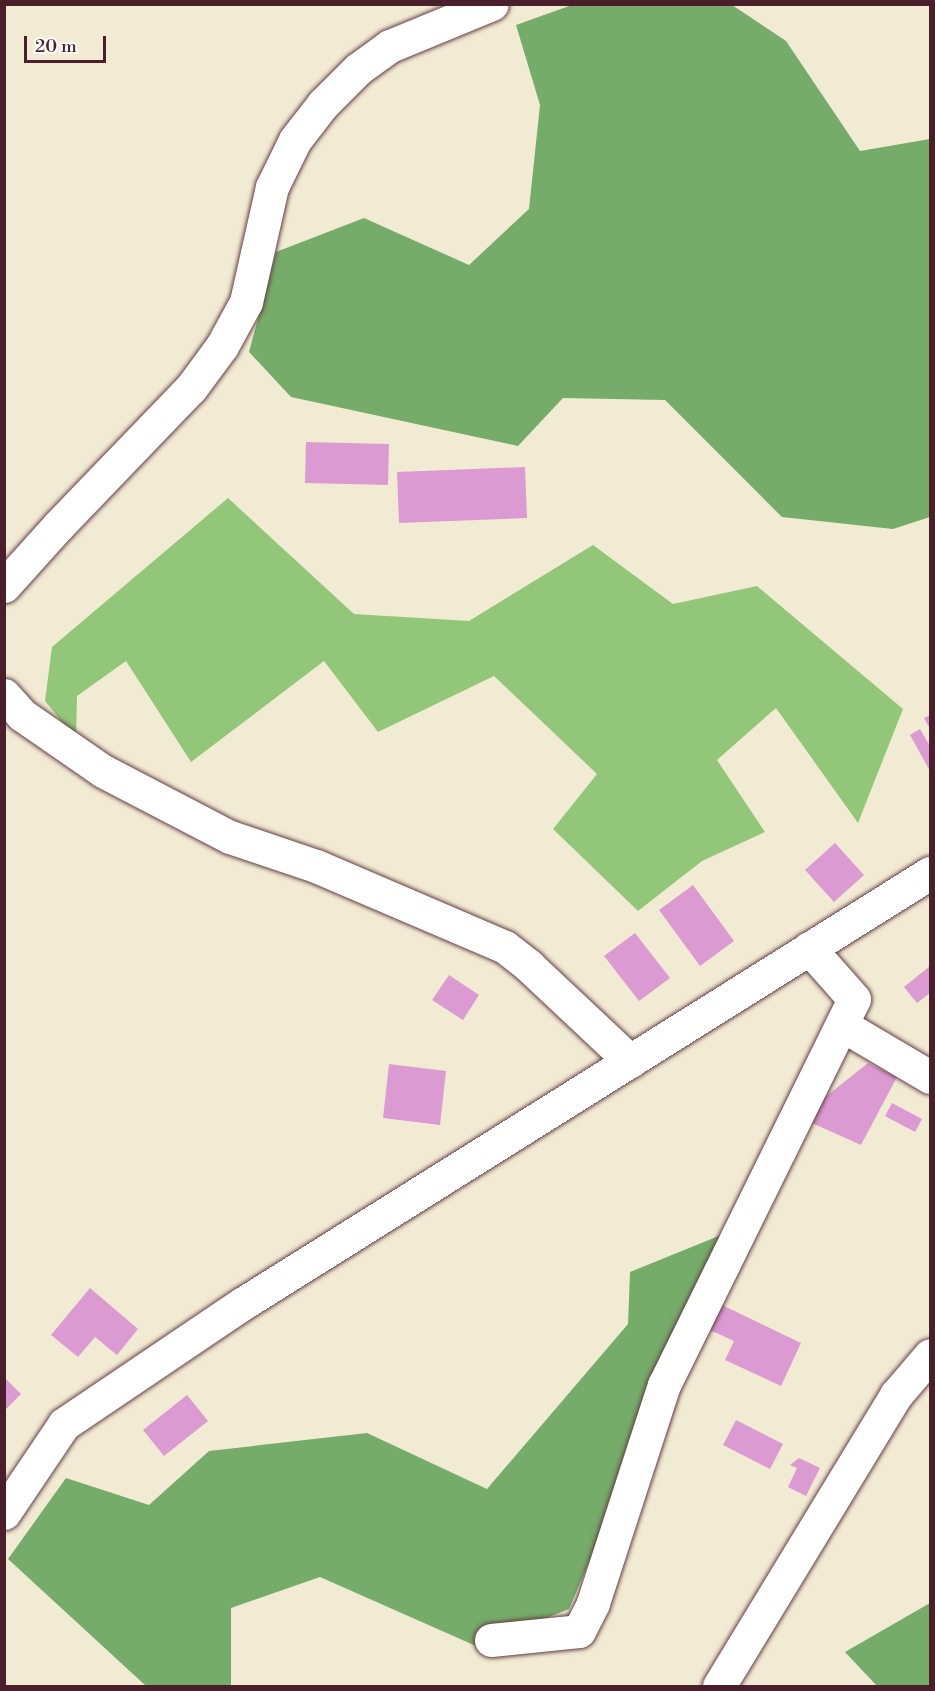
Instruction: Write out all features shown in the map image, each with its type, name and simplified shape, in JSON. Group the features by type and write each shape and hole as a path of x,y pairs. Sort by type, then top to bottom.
{"street":[{"path":"4,586 58,526 191,388 222,346 246,302 272,187 295,140 323,104 358,69 390,46 492,4"},
{"path":"4,695 22,715 103,771 230,837 316,866 505,948 529,966 630,1061"},
{"path":"4,1513 64,1424 242,1304 930,873"},
{"path":"491,1640 579,1631 593,1603 664,1385 854,999 809,948"},
{"path":"842,1024 930,1077"},
{"path":"719,1686 896,1395 930,1355"}],"green space":[{"path":"572,5 732,5 786,41 860,151 930,139 930,517 893,529 782,517 665,400 563,398 518,446 291,397 249,352 276,252 364,218 469,265 529,209 540,105 516,25"},
{"path":"228,498 354,614 469,621 593,545 673,604 757,586 903,709 858,823 776,708 717,760 765,832 702,861 638,911 553,829 597,774 494,676 378,732 324,661 191,762 126,661 77,696 76,739 45,701 52,647"},
{"path":"731,1231 569,1609 476,1646 320,1577 231,1608 231,1686 146,1686 8,1559 66,1478 149,1505 209,1451 367,1433 487,1489 628,1324 630,1272"},
{"path":"930,1603 930,1686 877,1686 845,1652"}],"building":[{"path":"306,442 389,444 388,485 305,483"},
{"path":"525,467 527,518 399,523 397,472"},
{"path":"930,715 930,729 924,718"},
{"path":"920,729 930,746 930,771 910,735"},
{"path":"835,843 864,875 834,902 805,870"},
{"path":"693,885 734,941 700,966 659,910"},
{"path":"635,933 670,978 639,1001 604,956"},
{"path":"930,966 930,993 917,1003 904,987"},
{"path":"449,975 479,995 463,1020 432,1000"},
{"path":"868,1063 897,1077 861,1145 812,1123 824,1098"},
{"path":"389,1064 446,1071 440,1125 383,1118"},
{"path":"892,1103 922,1119 915,1132 885,1116"},
{"path":"90,1288 138,1329 117,1355 95,1337 78,1357 51,1335"},
{"path":"722,1305 801,1343 781,1386 725,1360 734,1341 710,1330"},
{"path":"4,1377 21,1394 4,1411"},
{"path":"187,1395 208,1421 164,1456 143,1430"},
{"path":"736,1420 783,1444 770,1469 723,1445"},
{"path":"799,1458 820,1468 806,1496 788,1487 797,1468 790,1465"}]}
